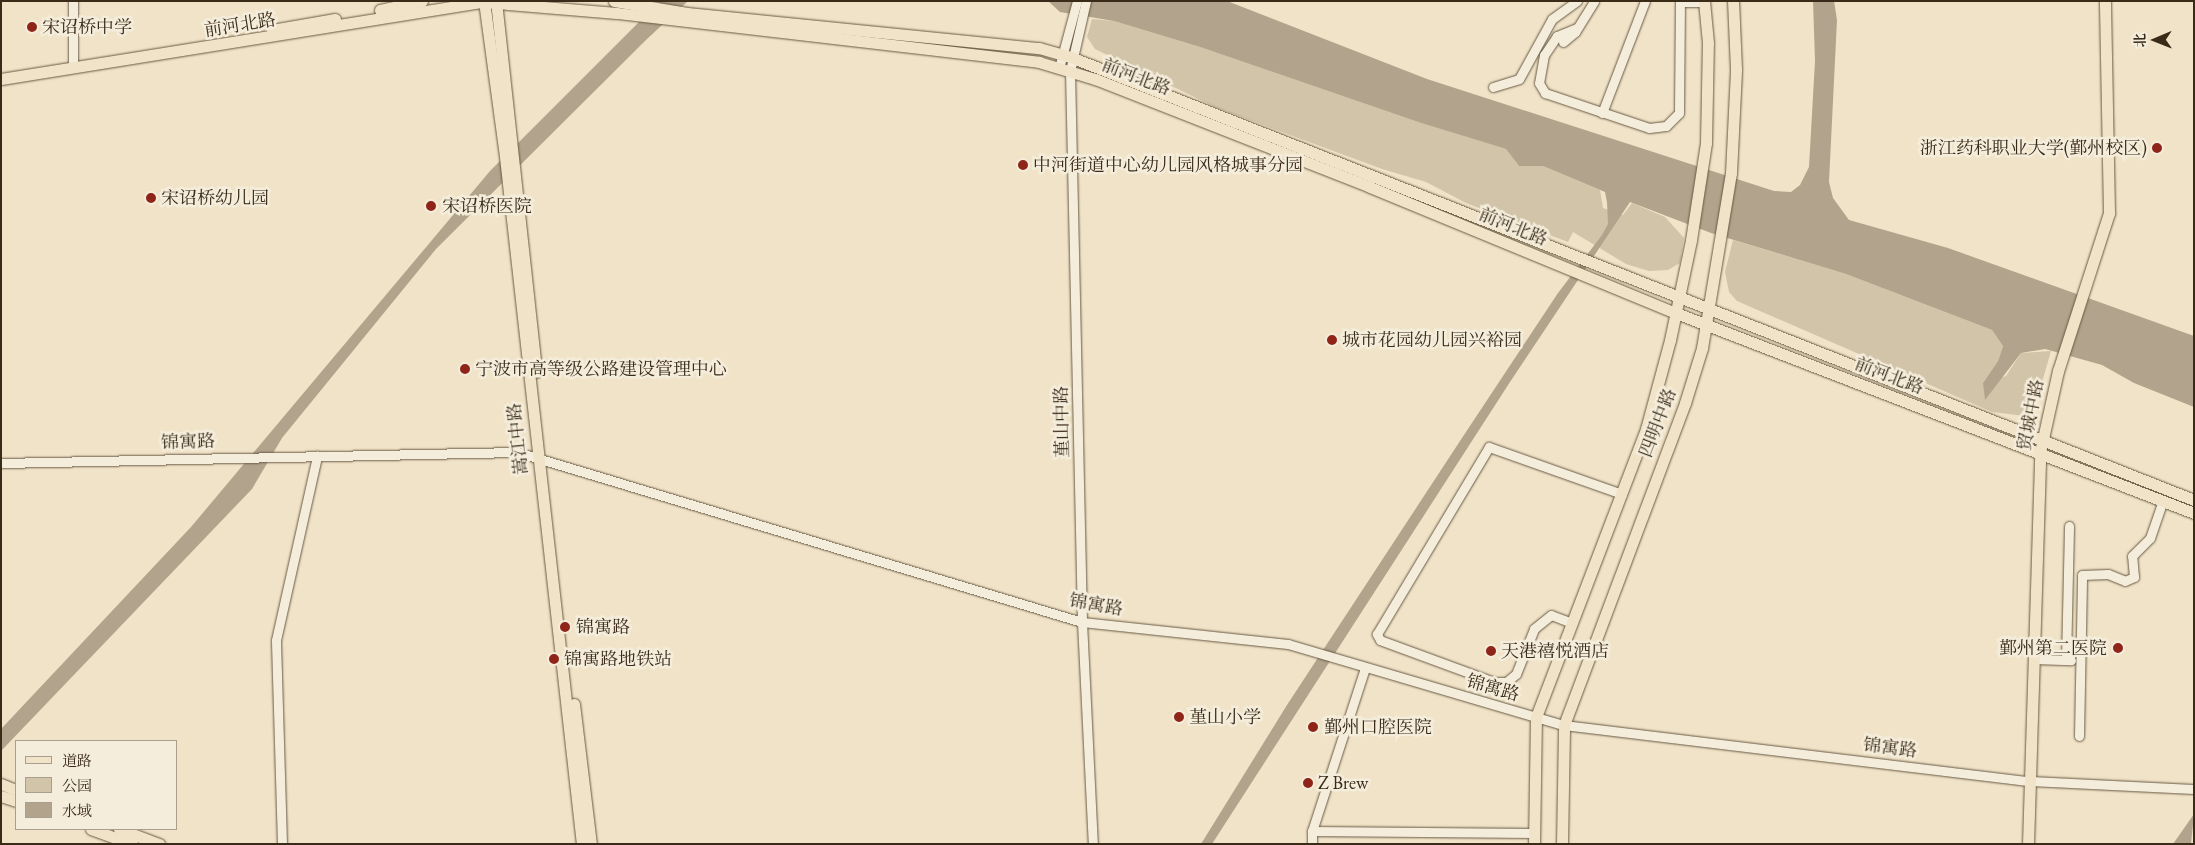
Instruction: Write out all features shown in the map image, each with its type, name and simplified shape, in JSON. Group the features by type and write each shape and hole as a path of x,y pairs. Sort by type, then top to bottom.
{"main road":[{"name":"前河北路","path":"1,79 73,64 293,27 422,1"},
{"name":"四明中路","path":"1562,844 1564,725 1685,403 1706,324 1731,172 1736,69 1733,1"},
{"name":"贸城中路","path":"2028,844 2041,446 2058,370 2109,213 2105,1"},
{"name":"前河北路","path":"1,72 73,64 490,2 1040,48 1708,310 2041,446 2192,513"},
{"name":"嵩江中路","path":"490,2 515,208 582,844"},
{"name":"四明中路","path":"1534,838 1536,717 1646,429 1680,299 1692,240 1702,165 1708,98 1704,2"},
{"name":"前河北路","path":"620,3 684,17 1039,62 1064,69 1370,187 1676,313 2193,500"},
{"name":"嵩江中路","path":"542,458 591,844"},
{"path":"1,784 15,790"},
{"path":"1,796 15,801"},
{"path":"94,830 132,844"},
{"path":"122,830 159,844"}],"street":[{"path":"73,1 73,64"},
{"name":"堇山中路","path":"1076,1 1076,21"},
{"name":"堇山中路","path":"1086,1 1076,21 1064,69 1082,622 1093,844"},
{"path":"1493,87 1519,79 1552,19 1577,1"},
{"path":"1563,42 1577,28 1594,1"},
{"path":"1602,112 1645,1"},
{"path":"1577,28 1557,36 1544,55 1539,83 1546,93 1649,128 1666,126 1679,113 1680,2 1704,2"},
{"path":"1572,623 1551,616 1534,629 1516,674 1506,682 1494,682 1380,640 1377,634 1489,447 1622,494"},
{"name":"锦寓路","path":"1,463 517,452 1082,622 1288,644 1344,662 1564,725 2030,781 2190,789"},
{"path":"282,844 276,640 317,456"},
{"path":"2070,574 2108,574 2126,581 2134,577 2132,556 2150,538 2163,501"},
{"path":"2066,660 2070,574 2069,526"},
{"path":"2079,736 2078,660 2082,575"},
{"path":"2033,659 2078,660"},
{"path":"1312,844 1312,831 1365,668"},
{"path":"1312,831 1534,838"}],"green space":[{"path":"1092,19 1114,21 1200,47 1421,123 1506,149 1519,166 1543,166 1600,190 1603,208 1623,215 1632,203 1665,217 1684,238 1680,263 1668,270 1649,271 1626,264 1573,232 1568,242 1466,203 1426,182 1382,169 1215,107 1095,49 1087,37"},
{"path":"1733,240 1846,274 1992,330 2003,346 1998,361 1983,383 2006,376 2021,353 2051,351 2035,407 2025,416 1992,412 1737,301 1729,292 1725,272"}],"water":[{"path":"660,1 688,1 647,39 436,249 282,438 252,489 1,751 1,729 191,527 490,171"},
{"path":"1048,1 1227,1 1427,79 1774,191 1791,192 1800,185 1809,167 1815,61 1813,1 1834,1 1837,20 1829,182 1833,198 1849,220 1948,248 2194,336 2194,407 2134,383 2102,365 2045,349 2021,353 1985,400 1983,383 1998,361 2003,346 1992,330 1846,274 1711,233 1630,202 1510,382 1212,844 1201,844 1287,705 1460,441 1558,293 1602,235 1608,224 1607,202 1605,192 1543,166 1519,166 1506,149 1421,123 1200,47 1114,21 1060,12"},
{"path":"2194,814 2191,844 2173,844"}],"place":[{"name":"宋诏桥中学","path":"32,27"},
{"name":"浙江药科职业大学(鄞州校区)","path":"2157,148"},
{"name":"中河街道中心幼儿园风格城事分园","path":"1023,165"},
{"name":"宋诏桥幼儿园","path":"151,198"},
{"name":"宋诏桥医院","path":"431,206"},
{"name":"城市花园幼儿园兴裕园","path":"1332,340"},
{"name":"宁波市高等级公路建设管理中心","path":"465,369"},
{"name":"锦寓路","path":"565,627"},
{"name":"鄞州第二医院","path":"2118,648"},
{"name":"天港禧悦酒店","path":"1491,651"},
{"name":"锦寓路地铁站","path":"554,659"},
{"name":"堇山小学","path":"1179,717"},
{"name":"鄞州口腔医院","path":"1313,727"},
{"name":"Z Brew","path":"1308,783"}]}
